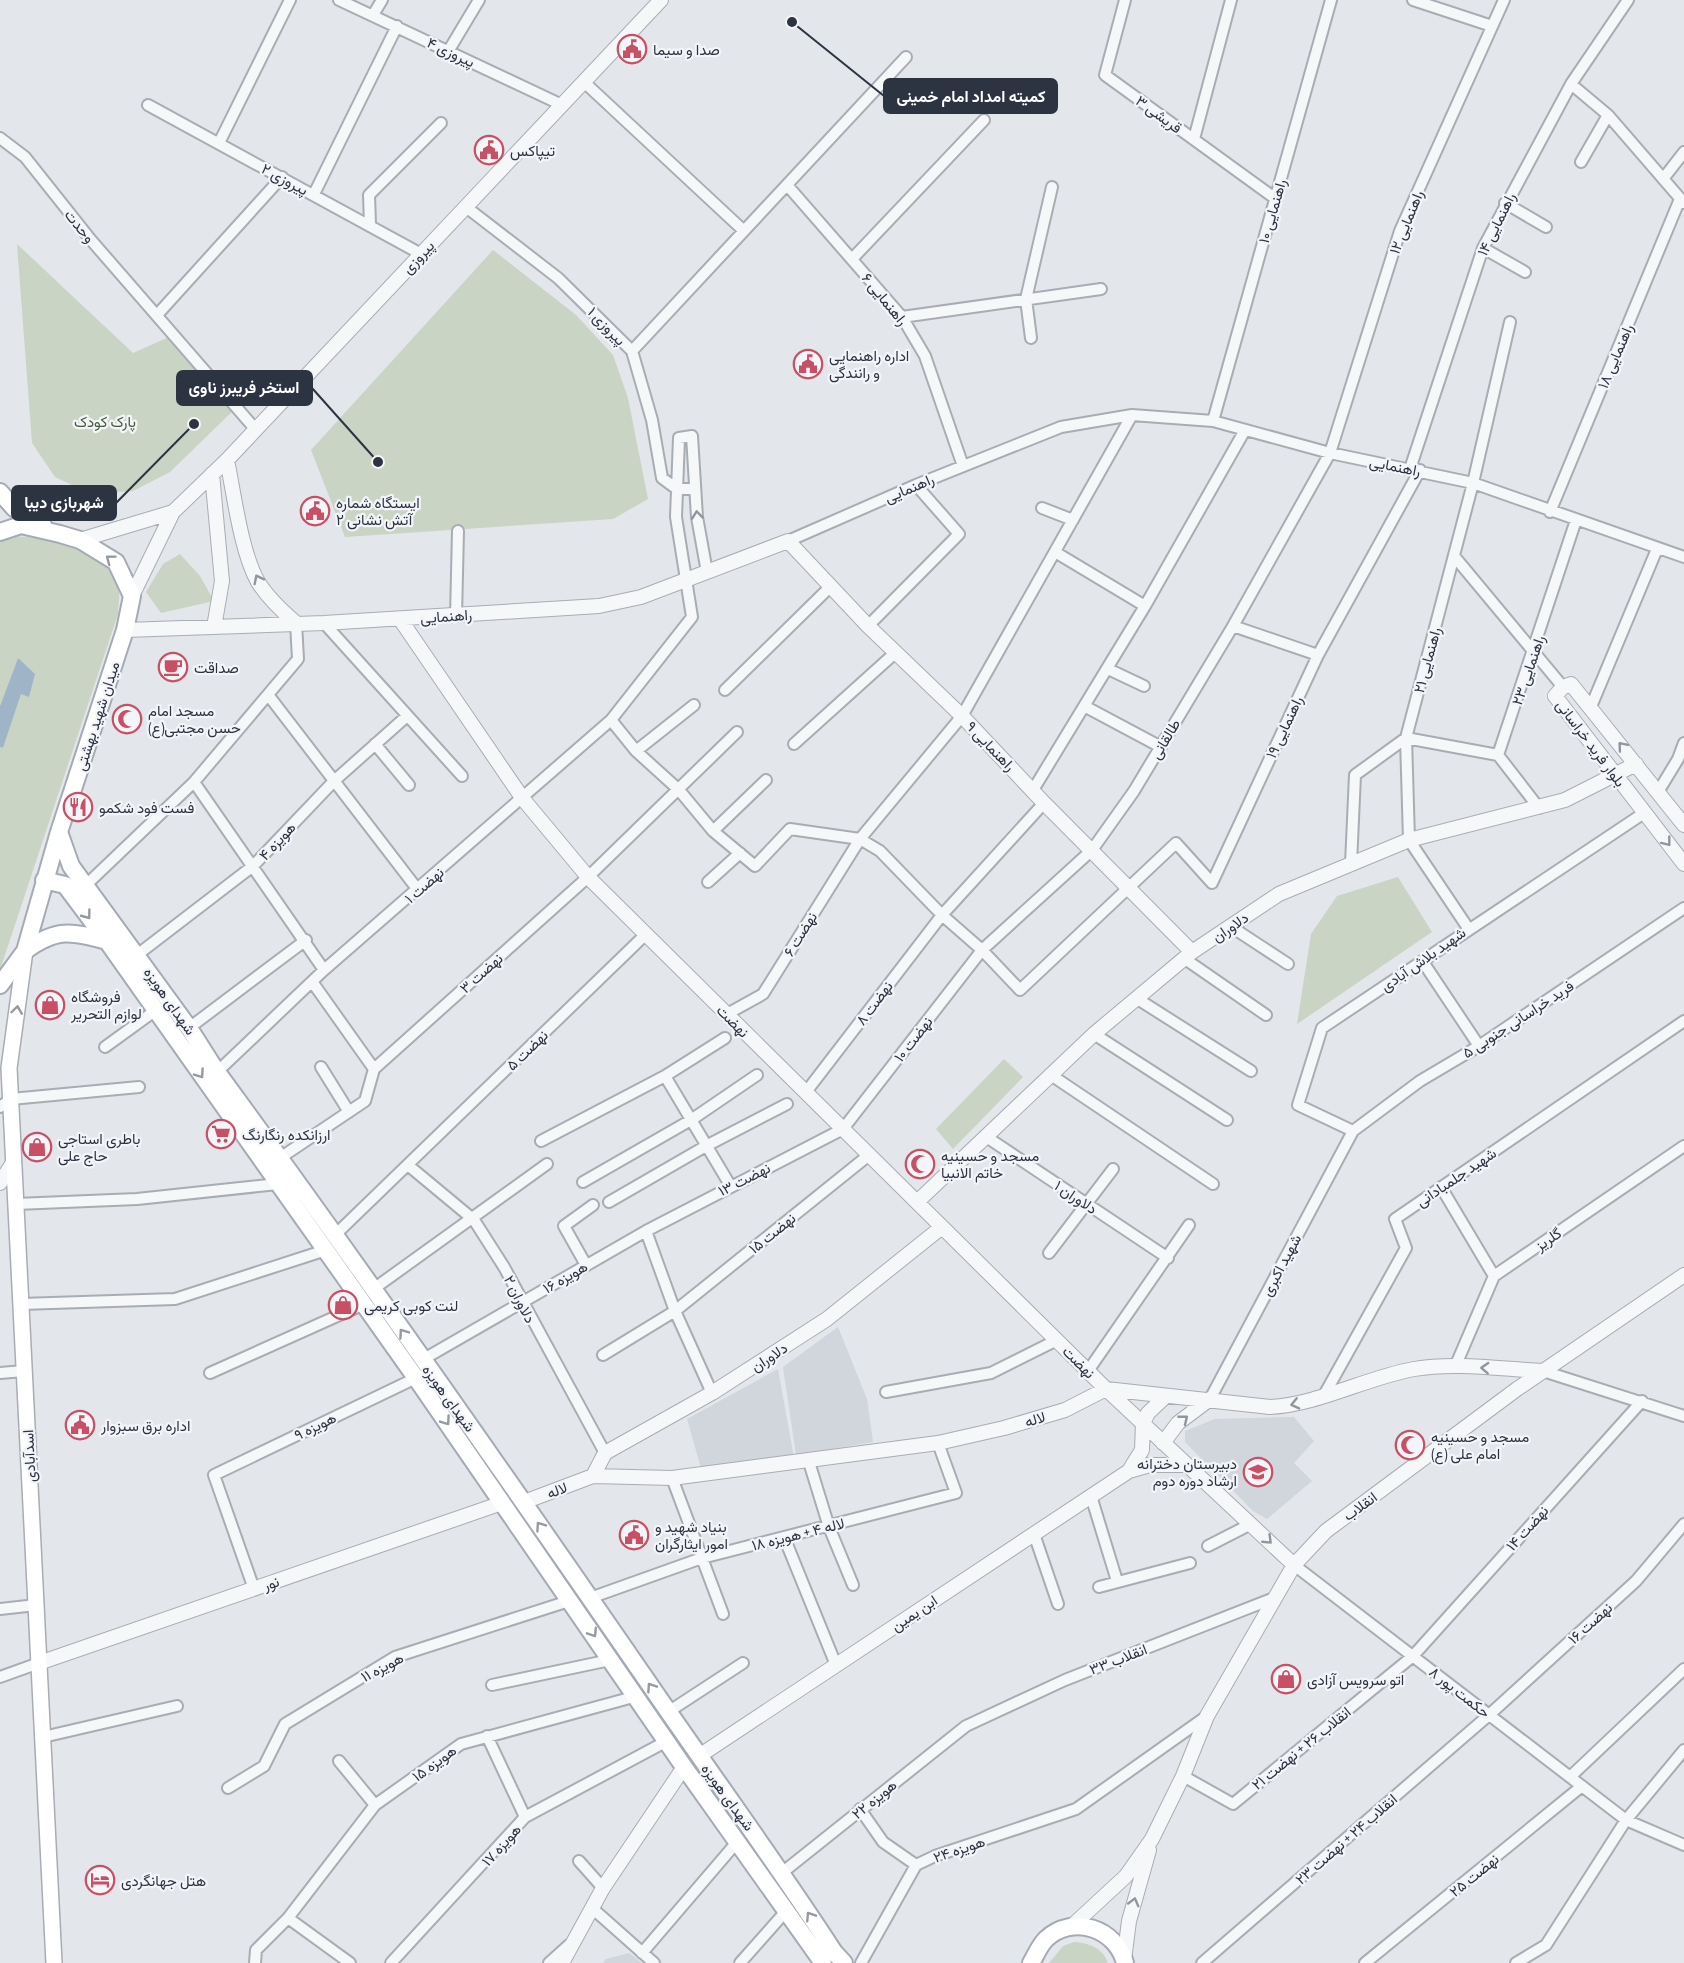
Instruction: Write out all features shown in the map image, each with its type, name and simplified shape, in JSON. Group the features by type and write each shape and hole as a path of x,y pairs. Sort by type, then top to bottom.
{"main road":[{"path":"0,492 14,508 60,534"},
{"path":"0,532 21,525 81,540 116,562 126,579 132,596"},
{"name":"میدان شهید بهشتی","path":"0,985 25,951 44,880 125,630 132,596"},
{"name":"شهدای هویزه","path":"59,832 71,866 335,1235 368,1297 416,1378 572,1600 610,1660 684,1767 823,1963"},
{"path":"44,880 64,885 71,866"},
{"name":"شهدای هویزه","path":"64,885 107,941 326,1250 422,1360 524,1502 699,1756 783,1872 834,1952 844,1963"},
{"path":"25,951 43,937 51,935 80,934 107,941"},
{"name":"اسدآبادی","path":"25,951 5,1103 14,1161 54,1963"},
{"path":"0,1053 9,1068"},
{"path":"1031,1963 1047,1938 1072,1926 1100,1930 1115,1943 1124,1961"}],"street":[{"path":"219,143 290,0"},
{"name":"پیروزی ۴","path":"339,0 562,105"},
{"path":"373,15 382,0"},
{"path":"449,50 479,0"},
{"name":"پیروزی","path":"173,512 227,460 661,0"},
{"name":"قریشی ۳","path":"1125,0 1105,75 1276,199"},
{"path":"1194,139 1231,0"},
{"name":"راهنمایی ۱۰","path":"1213,421 1332,0"},
{"path":"1413,0 1442,5 1492,26"},
{"name":"راهنمایی ۱۲","path":"1233,626 1330,453 1400,231 1504,0"},
{"name":"راهنمایی ۱۴","path":"1415,470 1483,248 1505,203 1571,84 1628,0"},
{"path":"314,194 397,26"},
{"path":"632,351 906,57"},
{"path":"584,82 744,231"},
{"path":"1571,84 1608,115 1682,201"},
{"name":"پیروزی ۲","path":"148,105 370,224 421,254"},
{"path":"1581,162 1608,115"},
{"path":"852,259 984,120"},
{"path":"370,224 369,195 441,123"},
{"name":"وحدت","path":"1,138 25,157 91,240 256,429"},
{"path":"1663,179 1684,152"},
{"path":"157,315 282,177"},
{"name":"راهنمایی ۶","path":"787,185 903,317 925,356 963,466"},
{"path":"1031,338 1026,299 1053,187"},
{"name":"راهنمایی ۱۸","path":"1550,512 1682,201"},
{"path":"1505,203 1546,227"},
{"name":"پیروزی ۱","path":"466,207 558,278 632,351 652,420 662,478 677,489"},
{"path":"1483,248 1525,272"},
{"path":"903,317 1101,289"},
{"name":"راهنمایی ۲۱","path":"1409,840 1406,738 1473,483 1510,322"},
{"name":"راهنمایی","path":"125,630 296,623 324,624 599,606 641,597 788,542 916,485 1061,427 1132,415 1213,421 1330,453 1473,483 1550,512 1684,557"},
{"name":"نهضت ۶","path":"727,1014 763,994 860,839 962,716 1132,415"},
{"path":"1033,790 1086,707 1245,430"},
{"path":"685,581 676,518 679,438 692,436 697,517 707,572"},
{"path":"86,885 194,782 298,659 296,623 276,606 257,580 239,520 227,460"},
{"name":"راهنمایی ۱۹","path":"1129,887 1176,843 1212,883 1318,655 1415,470"},
{"path":"212,474 222,581 214,627"},
{"path":"868,626 959,534 916,485"},
{"path":"677,489 695,489"},
{"path":"1042,508 1073,520"},
{"path":"81,540 173,512"},
{"path":"132,596 173,512"},
{"name":"راهنمایی ۲۳","path":"1498,755 1576,520"},
{"path":"456,616 458,531"},
{"name":"راهنمایی ۹","path":"788,542 868,626 962,716 1044,803 1129,887 1188,955"},
{"path":"1590,709 1658,549"},
{"path":"1055,552 1145,606"},
{"path":"1454,556 1563,687"},
{"name":"نهضت ۱","path":"217,1072 313,983 324,970 523,799 610,720 692,617 685,581"},
{"path":"725,690 831,586"},
{"name":"نهضت","path":"400,619 523,799 588,877 1106,1389 1294,1565"},
{"path":"324,624 462,776"},
{"path":"1233,626 1318,655"},
{"name":"طالقانی","path":"982,950 1092,850 1161,747 1233,626"},
{"path":"794,744 895,653"},
{"path":"1108,669 1144,686"},
{"name":"بلوار فرید خراسانی","path":"1684,825 1571,684 1563,687 1555,696 1684,864"},
{"path":"269,696 418,890"},
{"path":"636,751 694,705"},
{"path":"1086,707 1161,747"},
{"name":"هویزه ۴","path":"137,956 253,866 334,781 407,716"},
{"path":"610,720 636,751 679,790 713,831 755,866 790,829 860,839 880,851 1020,990 1129,887"},
{"name":"نهضت ۳","path":"374,1069 588,877 737,732"},
{"path":"1351,864 1355,775 1406,738 1498,755 1539,808"},
{"path":"1658,792 1678,759 1684,743"},
{"path":"375,744 409,785"},
{"name":"دلاوران","path":"916,1202 1094,1034 1136,998 1188,955 1279,894 1409,840 1565,800 1636,764"},
{"path":"713,831 766,780"},
{"path":"194,782 306,940 324,970"},
{"name":"نهضت ۸","path":"806,1092 942,915 1044,803"},
{"name":"شهید بلاش آبادی","path":"1353,1131 1298,1105 1322,1028 1423,962 1468,928 1644,813"},
{"path":"1409,840 1468,928"},
{"path":"708,882 740,853"},
{"name":"فرید خراسانی جنوبی ۵","path":"1353,1131 1420,1081 1479,1046 1684,908"},
{"path":"1230,926 1288,964"},
{"name":"نهضت ۵","path":"335,1235 409,1166 646,934"},
{"path":"189,1028 306,940"},
{"name":"نهضت ۱۰","path":"843,1129 982,950"},
{"path":"1188,955 1266,1015"},
{"path":"1423,962 1479,1046"},
{"path":"280,1158 365,1101 374,1069 313,983"},
{"path":"1136,998 1251,1071"},
{"path":"105,1047 156,1010"},
{"name":"شهید جلمبادانی","path":"1323,1397 1406,1248 1395,1219 1684,1021"},
{"path":"1094,1034 1227,1120"},
{"path":"541,1141 665,1076 725,1038"},
{"path":"321,1067 349,1112"},
{"path":"583,1182 691,1120 757,1075"},
{"path":"1051,1075 1213,1184"},
{"path":"665,1076 730,1185"},
{"path":"5,1103 139,1087"},
{"path":"609,1202 706,1146 787,1104"},
{"name":"نهضت ۱۳","path":"646,1231 730,1185 843,1129"},
{"name":"شهید اکبری","path":"1210,1400 1353,1131"},
{"name":"دلاوران ۱","path":"985,1136 1168,1258"},
{"name":"گلریز","path":"1494,1276 1684,1146"},
{"name":"نهضت ۱۵","path":"603,1355 675,1311 869,1155"},
{"path":"0,1183 14,1161"},
{"path":"210,1373 368,1297 547,1164"},
{"name":"دلاوران ۲","path":"409,1166 474,1220 504,1267 521,1303 605,1453"},
{"path":"1049,1253 1113,1169"},
{"path":"16,1204 137,1199 278,1184"},
{"path":"1441,1187 1494,1276 1455,1367"},
{"path":"586,1265 564,1226 593,1205"},
{"path":"1088,1371 1189,1225"},
{"name":"دلاوران","path":"605,1453 712,1393 828,1319 942,1227"},
{"path":"646,1231 675,1311 712,1393"},
{"name":"هویزه ۱۶","path":"422,1360 646,1231"},
{"path":"21,1304 175,1299 326,1250"},
{"name":"انقلاب","path":"1152,1839 1183,1776 1207,1716 1294,1565 1326,1531 1543,1371 1684,1275"},
{"path":"886,1392 992,1372 1057,1340"},
{"path":"1106,1389 1270,1407 1289,1406 1414,1369 1455,1367 1543,1371 1684,1416"},
{"path":"0,1373 24,1371"},
{"name":"هویزه ۹","path":"254,1589 213,1475 416,1378"},
{"name":"لاله","path":"524,1502 593,1476 672,1478 809,1462 938,1443 1004,1428 1065,1410 1106,1389"},
{"path":"1129,1471 1142,1450 1143,1423 1148,1413 1166,1396"},
{"path":"1163,1443 1178,1423 1210,1400"},
{"name":"نهضت ۱۴","path":"1413,1656 1642,1401"},
{"name":"لاله ۴ + هویزه ۱۸","path":"590,1598 702,1558 829,1527 957,1492 938,1443"},
{"path":"593,1476 605,1453"},
{"path":"809,1462 829,1527 853,1585"},
{"path":"1129,1471 1150,1465 1185,1465"},
{"name":"ابن یمین","path":"699,1756 1129,1471"},
{"path":"672,1478 723,1614"},
{"path":"1091,1496 1117,1581"},
{"name":"نور","path":"39,1663 502,1503"},
{"path":"1208,1546 1251,1524"},
{"name":"نهضت ۱۶","path":"1489,1715 1636,1581 1684,1524"},
{"path":"1034,1534 1058,1604"},
{"path":"784,1537 836,1665"},
{"path":"1099,1587 1190,1563"},
{"name":"حکمت پور ۸","path":"1294,1565 1626,1820 1684,1845"},
{"name":"انقلاب ۳۳","path":"966,1726 1065,1680 1274,1598"},
{"name":"هویزه ۱۱","path":"228,1788 264,1766 285,1724 395,1657 572,1600"},
{"path":"0,1609 36,1605"},
{"name":"انقلاب ۲۶ + نهضت ۲۱","path":"1183,1776 1233,1804 1413,1656"},
{"path":"492,1685 610,1660"},
{"path":"0,1677 39,1663"},
{"path":"668,1712 743,1663"},
{"path":"1570,1777 1684,1669"},
{"name":"هویزه ۱۵","path":"255,1963 256,1950 288,1918 375,1805 461,1743 637,1696"},
{"path":"43,1737 177,1706"},
{"name":"انقلاب ۲۴ + نهضت ۲۳","path":"1202,1963 1489,1715"},
{"name":"هویزه ۲۴","path":"861,1963 916,1865 935,1856 1076,1809 1207,1716"},
{"name":"هویزه ۲۲","path":"783,1872 966,1726"},
{"path":"487,1736 525,1817"},
{"name":"هویزه ۱۷","path":"392,1963 525,1817 667,1741"},
{"path":"1525,1961 1546,1945 1626,1820 1684,1750"},
{"path":"339,1761 375,1805"},
{"path":"561,1963 603,1888 684,1767"},
{"name":"نهضت ۲۵","path":"1365,1963 1582,1786"},
{"path":"860,1809 884,1842 916,1865"},
{"path":"1072,1926 1126,1876 1152,1839"},
{"path":"1124,1961 1129,1921 1152,1839"},
{"path":"642,1953 737,1842"},
{"path":"579,1862 603,1888"},
{"path":"592,1908 654,1963"},
{"path":"740,1963 787,1910"},
{"path":"288,1918 350,1963"},
{"path":"549,1963 573,1942"}],"shaded area":[{"path":"838,1327 867,1399 873,1442 796,1455 783,1367"},
{"path":"778,1369 794,1458 701,1468 687,1419"},
{"name":"دبیرستان دخترانه ارشاد دوره دوم","path":"1294,1417 1314,1441 1294,1463 1312,1481 1267,1519 1253,1511 1185,1442 1185,1431 1215,1419"},
{"path":"629,1953 642,1963 603,1963 606,1959"}],"green space":[{"name":"پارک کودک","path":"17,244 133,353 178,333 242,402 170,472 133,491 91,494 55,477 32,443"},
{"path":"493,250 576,315 613,355 628,398 648,499 613,519 345,537 311,450"},
{"path":"7,536 57,542 89,553 112,575 119,590 119,596 118,614 0,970 0,747 3,748 21,693 29,696 18,658 0,706 0,542"},
{"path":"180,554 200,576 214,601 161,613 146,592 163,564"},
{"path":"1398,877 1432,932 1297,1024 1311,934 1337,896"},
{"path":"1004,1059 1023,1077 953,1149 936,1129"},
{"path":"1074,1942 1095,1947 1108,1963 1049,1963 1063,1946"}],"water":[{"path":"18,658 35,674 29,697 21,694 3,748 0,747 0,706"}],"place":[{"name":"کمیته امداد امام خمینی","path":"792,22"},
{"name":"صدا و سیما","path":"632,49"},
{"name":"تیپاکس","path":"489,150"},
{"name":"اداره راهنمایی و رانندگی","path":"808,364"},
{"name":"شهربازی دیبا","path":"194,424"},
{"name":"استخر فریبرز ناوی","path":"378,462"},
{"name":"ایستگاه شماره ۲ آتش نشانی","path":"315,511"},
{"name":"صداقت","path":"173,667"},
{"name":"مسجد امام حسن مجتبی(ع)","path":"127,719"},
{"name":"فست فود شکمو","path":"78,807"},
{"name":"فروشگاه لوازم التحریر","path":"50,1005"},
{"name":"ارزانکده رنگارنگ","path":"221,1134"},
{"name":"باطری استاجی حاج علی","path":"37,1147"},
{"name":"مسجد و حسینیه خاتم الانبیا","path":"920,1164"},
{"name":"لنت کوبی کریمی","path":"343,1305"},
{"name":"اداره برق سبزوار","path":"80,1425"},
{"name":"مسجد و حسینیه امام علی (ع)","path":"1410,1445"},
{"name":"دبیرستان دخترانه ارشاد دوره دوم","path":"1258,1472"},
{"name":"بنیاد شهید و امور ایثارگران","path":"634,1535"},
{"name":"اتو سرويس آزادی","path":"1286,1679"},
{"name":"هتل جهانگردی","path":"100,1880"}]}
